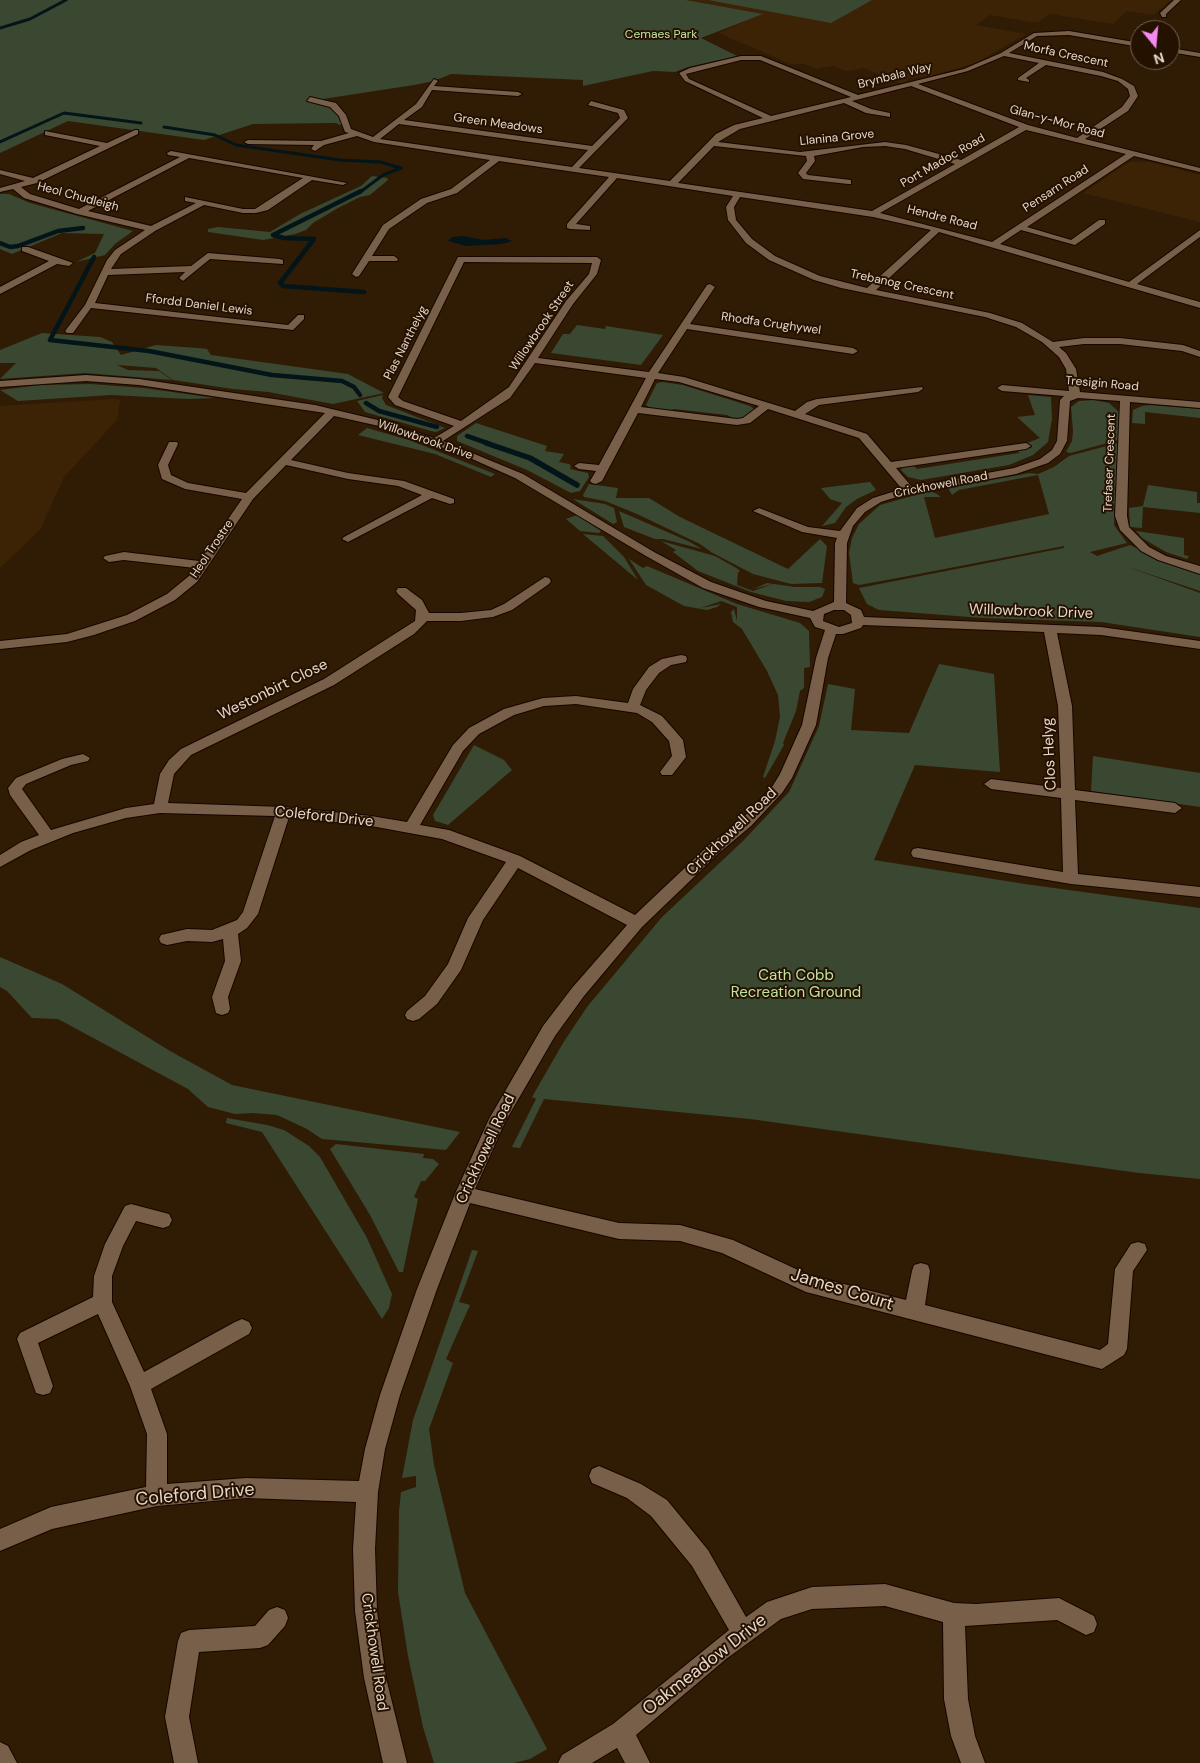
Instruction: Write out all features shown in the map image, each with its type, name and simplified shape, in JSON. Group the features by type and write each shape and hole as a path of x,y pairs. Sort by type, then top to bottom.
{"street":[{"path":"1164,16 1162,14 1178,0"},
{"name":"Brynbala Way","path":"672,184 711,142 727,131 769,118 966,70 1004,54 1028,37 1048,33 1081,34 1130,43"},
{"path":"1180,52 1200,55"},
{"name":"Morfa Crescent","path":"1004,54 1112,76 1127,84 1134,92 1132,100 1125,109 1079,140"},
{"path":"769,118 687,80 682,73 741,58 761,58 858,97"},
{"path":"1027,81 1020,80 1046,62"},
{"name":"Glan-y-Mor Road","path":"912,84 978,111 1025,127 1196,169"},
{"name":"Green Meadows","path":"374,140 419,105 432,85 518,94"},
{"path":"310,99 333,105 342,115 348,130 356,134"},
{"path":"844,100 869,111 887,115"},
{"path":"573,170 624,118 621,112 591,103"},
{"name":"Green Meadows","path":"399,122 594,149"},
{"name":"Port Madoc Road","path":"873,214 1025,127"},
{"path":"16,187 34,181 135,132"},
{"path":"48,133 108,145"},
{"path":"248,142 321,143 356,134"},
{"name":"Hendre Road","path":"356,134 374,140 496,159 873,214 936,229 1200,305"},
{"name":"Llanina Grove","path":"711,142 810,154 862,145 885,144 906,147 962,163"},
{"path":"315,149 321,143"},
{"path":"171,152 342,183"},
{"path":"810,154 811,161 802,173 806,177 848,182"},
{"name":"Pensarn Road","path":"992,245 1132,154"},
{"path":"80,212 188,156"},
{"path":"356,274 386,227 424,201 454,191 496,159"},
{"path":"1196,169 1200,163"},
{"path":"0,172 34,181"},
{"path":"587,228 570,226 615,176"},
{"path":"188,198 244,211 261,210 309,178"},
{"name":"Heol Chudleigh","path":"0,190 16,187 27,196 80,212 152,229"},
{"name":"Trebanog Crescent","path":"738,194 730,207 732,220 758,249 772,258 810,275 869,291 1005,320 1033,332 1053,345 1069,362 1075,395"},
{"path":"437,196 447,202"},
{"path":"70,331 89,305 118,252 152,229 204,202"},
{"path":"1019,227 1072,243 1102,222"},
{"path":"869,291 936,229"},
{"path":"1130,285 1200,233"},
{"path":"25,249 56,261 69,263"},
{"path":"183,278 208,256 280,262"},
{"path":"366,258 394,260"},
{"name":"Willowbrook Street","path":"435,442 513,389 569,303 593,274 597,258 461,259"},
{"name":"Plas Nanthelyg","path":"461,259 394,397 399,403 462,425"},
{"path":"0,291 56,261"},
{"path":"106,272 191,269"},
{"path":"596,482 652,375 710,287"},
{"name":"Ffordd Daniel Lewis","path":"89,305 290,328 301,317"},
{"name":"Rhodfa Crughywel","path":"685,326 853,351"},
{"path":"1053,345 1084,341 1120,341 1183,348 1200,354"},
{"path":"815,356 821,346"},
{"path":"533,360 680,379 863,436 908,490"},
{"name":"Willowbrook Drive","path":"0,384 70,379 118,380 183,387 332,412 382,424 435,442 525,479 650,554 707,584 762,604 816,615"},
{"name":"Tresigin Road","path":"1002,388 1200,406"},
{"path":"797,415 811,404 817,402 918,389"},
{"name":"Crickhowell Road","path":"840,606 840,557 844,535 854,518 868,504 908,490 1016,471 1044,461 1056,452 1062,441 1065,400 1075,395"},
{"name":"Trefaser Crescent","path":"1125,399 1121,516 1124,528 1145,549 1162,558 1200,570"},
{"path":"634,409 737,422 746,421 767,406"},
{"name":"Heol Trostre","path":"0,645 67,638 131,618 171,597 193,579 249,497 332,412"},
{"path":"173,444 162,465 166,477 185,486 249,497"},
{"path":"888,466 1026,446"},
{"path":"282,462 348,476 400,483 450,501"},
{"path":"579,466 602,469"},
{"path":"348,540 432,494"},
{"path":"759,511 806,530 844,535"},
{"path":"109,558 124,556 202,565"},
{"path":"402,590 418,603 423,617 461,618 493,612 508,606 545,581"},
{"path":"840,606 857,613 859,621 857,625 846,630 831,630 819,624 816,615 822,609 840,606"},
{"name":"Westonbirt Close","path":"160,808 167,774 174,763 186,752 329,682 410,631 423,617"},
{"name":"Willowbrook Drive","path":"859,621 1136,634 1200,645"},
{"name":"Clos Helyg","path":"1050,629 1064,706 1071,879"},
{"name":"Crickhowell Road","path":"395,1763 375,1678 366,1611 364,1549 367,1492 374,1449 390,1395 427,1289 464,1194 498,1119 549,1031 590,977 637,923 714,849 746,823 778,790 803,743 809,725 822,658 831,630"},
{"path":"633,706 640,689 654,670 666,662 681,659"},
{"path":"411,827 458,748 474,731 488,721 509,712 543,702 576,700 633,706 657,720 676,740 679,757 667,772"},
{"path":"48,837 15,792 15,788 21,781 67,762 84,758"},
{"path":"990,784 1175,808"},
{"name":"Coleford Drive","path":"0,862 26,846 90,822 160,808 208,808 284,812 411,827 444,834 515,860 637,923"},
{"path":"167,939 187,935 212,936 230,932 242,924 250,914 284,812"},
{"path":"918,853 1071,879 1200,892"},
{"path":"413,1015 431,1000 455,966 476,918 515,860"},
{"path":"222,1009 220,996 232,961 230,932"},
{"name":"James Court","path":"464,1194 619,1231 659,1231 689,1236 726,1246 806,1283 1102,1360 1117,1349 1124,1270 1138,1250"},
{"path":"157,1495 157,1434 140,1385 102,1302 103,1276 114,1244 131,1212 163,1220"},
{"path":"914,1312 921,1271"},
{"path":"43,1386 26,1339 102,1302"},
{"path":"140,1385 242,1328"},
{"path":"599,1476 634,1491 659,1508 700,1558 743,1633"},
{"name":"Coleford Drive","path":"0,1540 51,1518 157,1495 246,1488 367,1492"},
{"name":"Oakmeadow Drive","path":"570,1763 621,1732 743,1633 775,1610 812,1598 846,1595 885,1595 954,1614 976,1615 1059,1609 1086,1624"},
{"path":"954,1614 956,1699 963,1736 972,1763"},
{"path":"186,1763 178,1717 189,1641 260,1637 277,1618"},
{"path":"621,1732 638,1763"},
{"path":"0,1754 5,1763"}],"shaded area":[{"path":"686,0 1171,0 1153,15 1127,11 1113,24 1050,14 1038,22 990,15 976,25 1026,34 976,63 931,76 908,78 907,82 900,83 864,68 846,71 833,66 816,69 805,64 790,64 719,33 762,14"},
{"path":"1129,162 1150,162 1200,175 1200,222 1083,193"},
{"path":"464,236 483,240 506,238 512,241 502,244 466,246 448,241 452,237"},
{"path":"120,400 117,420 64,477 40,530 0,568 0,406"}],"green space":[{"name":"Cemaes Park","path":"0,0 686,0 763,14 701,38 737,56 688,67 675,72 653,71 583,86 583,80 451,74 434,81 414,85 323,99 338,113 342,124 340,125 336,123 253,124 204,140 68,121 0,153"},
{"path":"708,0 872,0 831,23"},
{"path":"372,176 387,178 388,180 370,195 360,197 338,208 313,223 306,230 295,234 263,240 208,232 208,229 218,227 270,232 300,214 361,186"},
{"path":"0,194 9,194 30,203 133,231 115,244 105,255 76,262 95,253 104,234 62,233 12,254 0,249"},
{"path":"577,325 605,329 606,326 663,335 641,365 551,353 563,334 570,334"},
{"path":"42,333 100,337 112,342 121,355 156,345 207,349 211,355 348,374 384,393 333,404 268,392 173,380 156,368 117,365 128,370 159,371 172,380 85,373 0,379 16,363 0,363 0,350"},
{"path":"657,383 683,385 750,406 754,409 744,417 735,419 727,415 650,408 646,405"},
{"path":"91,384 144,388 215,398 188,399 111,395 18,401 0,390 40,385"},
{"path":"383,395 382,398 386,405 445,428 436,432 431,431 365,412 357,401"},
{"path":"1028,395 1051,397 1052,419 1048,442 1033,455 1009,465 921,480 908,477 901,470 903,467 914,466 917,469 1019,453 1018,450 1032,448 1027,443 1040,438 1017,417 1035,415"},
{"path":"1094,400 1109,403 1119,412 1118,440 1071,453 1066,452 1072,441 1071,407 1079,401"},
{"path":"1150,405 1200,409 1200,418 1145,412 1145,424 1132,423 1133,410"},
{"path":"476,423 547,446 545,451 564,454 559,462 569,464 571,466 570,469 588,473 589,477 580,491 571,493 527,470 457,441 457,436"},
{"path":"367,428 409,440 495,474 491,477 435,454 358,435"},
{"path":"1118,443 1114,525 1127,543 1090,552 1097,556 1130,545 1161,560 1200,573 1200,591 1128,567 1200,593 1200,637 1101,622 982,618 879,610 867,604 859,588 1064,548 1064,546 859,585 853,583 849,553 852,538 859,524 880,505 930,491 937,494 941,497 924,497 935,538 1049,514 1038,475 959,490 952,495 948,488 1030,473 1038,474 1054,467 1069,456"},
{"path":"870,482 876,490 857,499 846,507 835,523 822,526 842,503 830,499 821,488"},
{"path":"589,484 618,488 616,498 649,498 680,517 788,569 820,539 827,546 822,583 791,584 753,574 711,552 700,544 637,514 605,501 584,497 583,495"},
{"path":"1148,485 1197,492 1197,503 1200,503 1200,513 1143,507 1142,528 1130,527 1129,508 1143,506"},
{"path":"573,499 605,504 614,508 617,522 613,524"},
{"path":"619,511 702,549 663,539 655,539 624,527"},
{"path":"577,515 601,531 599,533 580,531 566,519"},
{"path":"1136,531 1184,538 1184,555 1189,556 1187,559 1166,552 1142,538"},
{"path":"583,534 603,536 624,557 638,580"},
{"path":"661,541 715,556 738,569 740,572 738,572 737,585 753,591 773,584 753,589 767,583 825,589 822,597 809,602 786,601 751,592 698,571 673,552 676,550"},
{"path":"629,559 643,568 647,566 737,604 800,623 809,631 810,667 804,668 804,688 800,691 796,711 783,743 784,745 765,778 763,777 775,741 780,717 778,695 767,671 742,629 733,622 731,612 734,609 737,621 737,607 721,601 701,608 721,604 707,610 684,606 646,585"},
{"name":"Cath Cobb Recreation Ground","path":"939,664 994,674 1000,772 915,765 874,860 1025,884 1200,908 1200,1179 1139,1173 750,1119 544,1099 520,1148 512,1147 536,1099 532,1097 563,1043 587,1007 662,917 743,841 789,792 819,726 828,684 855,689 851,730 909,733"},
{"path":"474,745 504,760 512,770 448,825 435,821 433,815"},
{"path":"1093,756 1200,773 1200,807 1091,791"},
{"path":"0,957 62,984 170,1051 232,1085 460,1132 446,1150 322,1139 307,1129 277,1115 235,1114 208,1107 188,1089 58,1019 32,1018 7,991 0,987"},
{"path":"227,1118 284,1130 309,1146 320,1157 367,1238 392,1294 389,1308 382,1319 262,1132 226,1123"},
{"path":"336,1144 424,1154 423,1158 433,1159 439,1164 425,1181 421,1181 414,1197 418,1199 403,1272 399,1272 370,1215 330,1149"},
{"path":"472,1250 478,1251 459,1302 470,1305 446,1359 453,1363 429,1429 434,1465 465,1593 547,1749 530,1759 514,1763 434,1763 423,1727 408,1656 398,1592 401,1492 416,1487 416,1476 402,1478 413,1420"}],"waterway":[{"path":"0,28 30,19 66,0"},
{"path":"0,142 64,113 141,123"},
{"path":"164,127 215,135 236,145 340,160 380,162 401,168 383,175 359,193"},
{"path":"361,191 273,235 284,238 314,239 280,283 283,286 364,292"},
{"path":"0,243 10,247 18,246 58,231 83,228"},
{"path":"94,257 50,340 149,351 272,375 342,381 354,387 360,395"},
{"path":"366,403 379,411 437,427"},
{"path":"467,436 490,444"},
{"path":"486,443 530,458 577,485"}]}
